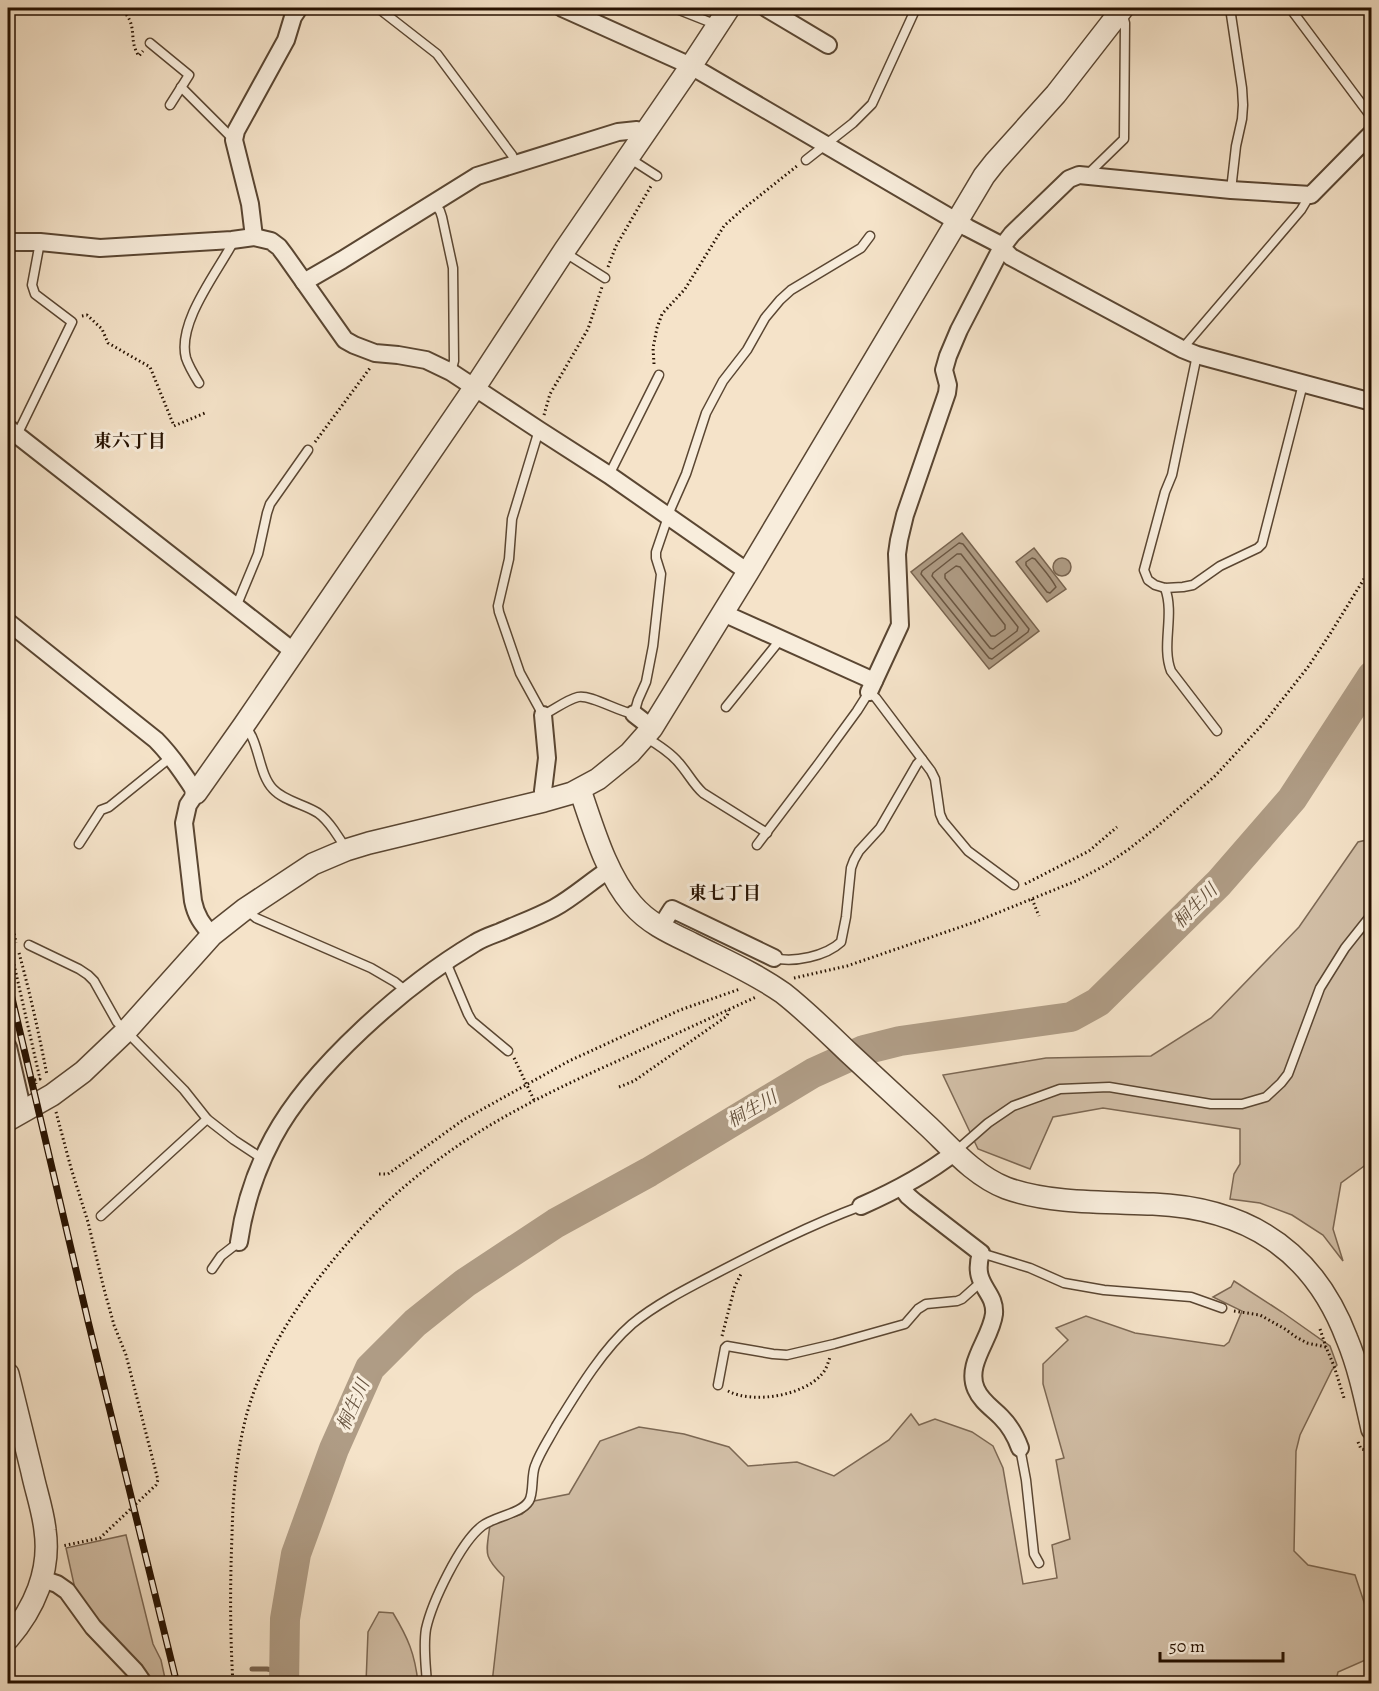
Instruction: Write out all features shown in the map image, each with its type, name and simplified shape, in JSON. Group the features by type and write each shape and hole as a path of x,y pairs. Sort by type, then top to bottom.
{"street":[{"path":"254,237 250,204 234,140 236,131 286,40 293,17 299,8"},
{"path":"562,8 691,66 1002,247 1011,257 1190,352 1371,402"},
{"path":"212,934 195,913 192,890 184,823 188,806 195,793 475,387 729,8"},
{"path":"766,8 828,45"},
{"path":"8,1047 15,1116 65,1086 82,1072 126,1031 212,934 313,864 346,850 580,790 615,767 648,732 723,613 995,162 1056,94 1122,9"},
{"path":"304,282 477,176 618,132 637,130 646,133"},
{"path":"723,613 872,686 900,625 897,554 899,540 905,515 947,393 948,385 944,370 948,356 1002,247 1012,234 1069,178 1079,175 1231,190 1311,195 1371,133"},
{"path":"8,242 40,242 100,248 254,237 271,241 279,247 345,340 379,353 426,360 452,372 609,475 748,572"},
{"path":"12,432 293,651"},
{"path":"8,622 156,740 171,757 195,793"},
{"path":"634,714 648,732"},
{"path":"543,715 547,758 544,801"},
{"path":"580,790 610,868 633,906 660,928 772,985 822,1027 952,1149 992,1181 1006,1188 1035,1196 1195,1208 1242,1222 1287,1250 1307,1271 1337,1316 1348,1339 1361,1382 1363,1432"},
{"path":"238,1242 246,1206 263,1159 274,1137 305,1092 363,1030 407,992 477,941 554,908 610,868"},
{"path":"660,928 672,909 774,958"},
{"path":"861,1206 902,1188 939,1166 952,1149"},
{"path":"902,1188 915,1202 981,1253 978,1270 981,1282 992,1300 994,1313 976,1363 974,1380 981,1397 1008,1425 1020,1448"},
{"path":"8,1374 45,1532 46,1553 42,1579 27,1614 8,1639"},
{"path":"42,1579 57,1584 67,1591 93,1627 144,1683"}],"lane":[{"path":"378,8 437,54 512,155 516,165"},
{"path":"674,8 717,25"},
{"path":"806,160 854,123 872,104 916,8"},
{"path":"1230,8 1243,105 1231,190"},
{"path":"1290,8 1371,118"},
{"path":"1086,176 1124,139 1125,23 1122,9"},
{"path":"150,43 189,75 170,105"},
{"path":"181,87 234,140"},
{"path":"629,157 657,176"},
{"path":"1303,384 1263,544 1220,566 1193,585 1174,589 1165,588 1148,580 1144,570 1165,492 1172,475 1190,352 1311,195"},
{"path":"434,203 440,211 453,268 454,361 452,372"},
{"path":"539,430 512,519 509,559 498,606 499,612 520,673 543,715 580,697 587,697 625,713 634,714 646,682 653,646 661,574 656,552 686,474 706,413 723,381 747,350 765,318 780,300 791,290 861,248 870,236"},
{"path":"199,383 186,357 186,333 201,296 231,246 232,240"},
{"path":"12,432 72,322 35,294 33,290 40,242"},
{"path":"564,251 604,278"},
{"path":"609,475 659,375"},
{"path":"236,606 258,554 270,504 308,450"},
{"path":"1165,588 1169,607 1167,661 1171,671 1217,731"},
{"path":"726,707 780,640"},
{"path":"872,686 876,699 935,779 943,821 968,851 1018,885"},
{"path":"758,844 857,711 872,686"},
{"path":"244,725 251,733 268,782 274,790 319,814 338,836 346,850"},
{"path":"648,732 655,743 679,762 695,786 703,793 767,833"},
{"path":"79,844 101,810 110,807 171,757"},
{"path":"774,958 809,957 825,953 841,942 846,917 850,868 859,851 880,828 922,759"},
{"path":"245,909 255,918 371,968 407,992"},
{"path":"952,1149 1013,1106 1059,1089 1109,1087 1211,1104 1242,1104 1266,1097 1288,1074 1320,988 1345,948 1371,914"},
{"path":"29,945 88,975 94,981 112,1016 184,1090 207,1119 263,1159"},
{"path":"446,962 472,1021 508,1051"},
{"path":"101,1216 207,1119"},
{"path":"426,1683 426,1630 435,1602 454,1563 469,1540 482,1526 520,1510 529,1501 535,1466 547,1441 616,1339 645,1314 691,1287 782,1240 833,1216 861,1206"},
{"path":"212,1269 221,1256 238,1242"},
{"path":"981,1253 1030,1268 1064,1283 1104,1290 1191,1297 1222,1308"},
{"path":"718,1385 725,1348 728,1346 788,1355 834,1344 905,1324 918,1309 926,1304 962,1299 981,1282"},
{"path":"1020,1448 1034,1554 1039,1563"}],"path":[{"path":"120,8 127,14 132,25 133,46 139,56 150,43"},
{"path":"659,375 654,367 653,348 662,314 685,289 724,226 784,175 806,160"},
{"path":"539,430 550,394 588,330 616,246 657,176"},
{"path":"66,318 87,315 102,329 108,343 150,367 174,426 205,413"},
{"path":"308,450 376,361 379,353"},
{"path":"379,1174 388,1174 463,1120 527,1084 590,1050 680,1010 746,986 772,985 847,966 975,922 1076,881 1104,866 1158,826 1238,753 1290,692 1330,634 1371,566"},
{"path":"1018,885 1089,850 1117,827"},
{"path":"1032,899 1039,916"},
{"path":"8,903 49,1082"},
{"path":"8,938 40,1079 35,1080 37,1090"},
{"path":"233,1683 230,1633 234,1484 240,1442 246,1416 266,1362 307,1293 354,1236 394,1196 468,1139 534,1100 730,1009 772,985"},
{"path":"619,1087 634,1081 727,1016 730,1009"},
{"path":"508,1051 513,1056 534,1100"},
{"path":"55,1108 88,1222 114,1325 126,1355 158,1480 156,1485 100,1538 61,1546"},
{"path":"725,1348 721,1341 735,1286"},
{"path":"1222,1308 1260,1315 1307,1343 1326,1347 1345,1400"},
{"path":"718,1385 736,1395 748,1397 776,1396 796,1390 823,1373 834,1344"},
{"path":"1363,1432 1359,1446 1366,1450"}],"shaded area":[{"path":"1371,839 1371,1164 1367,1164 1341,1183 1333,1229 1343,1261 1323,1235 1292,1215 1260,1203 1230,1199 1234,1174 1240,1164 1240,1129 1103,1108 1053,1117 1030,1169 978,1149 943,1075 1046,1058 1151,1056 1211,1018 1299,927 1358,842"},
{"path":"1234,1281 1330,1346 1337,1365 1332,1370 1300,1435 1296,1451 1294,1551 1308,1565 1355,1575 1370,1620 1370,1658 1338,1672 1335,1684 492,1683 504,1577 489,1559 487,1549 490,1525 522,1514 534,1501 569,1494 600,1441 639,1427 684,1434 729,1447 748,1466 797,1462 834,1476 889,1440 911,1414 919,1425 935,1419 972,1432 993,1446 1003,1468 1023,1584 1057,1578 1052,1545 1070,1539 1056,1460 1064,1458 1043,1384 1043,1364 1068,1340 1056,1328 1086,1316 1135,1333 1224,1346 1229,1342 1242,1311 1213,1297 1231,1287"},
{"path":"126,1535 153,1644 161,1660 166,1683 151,1683 94,1620 75,1589 66,1548"},
{"path":"379,1612 393,1613 407,1638 418,1683 366,1683 368,1632"}],"water":[{"path":"962,533 1039,631 989,669 911,572"},
{"path":"1034,548 1066,589 1047,602 1016,562"},
{"path":"1062,558 1068,561 1071,567 1068,573 1062,576 1056,573 1053,567 1056,561"}],"waterway":[{"name":"桐生川","path":"284,1684 285,1619 296,1554 334,1449 370,1368 415,1323 465,1283 556,1223 649,1172 813,1073 864,1050 900,1041 1071,1017 1098,1002 1219,883 1292,799 1372,676"},
{"path":"252,1669 283,1672"}],"railway":[{"path":"8,981 177,1684"}],"district":[{"name":"東六丁目","path":"130,441"},
{"name":"東七丁目","path":"725,893"}]}
